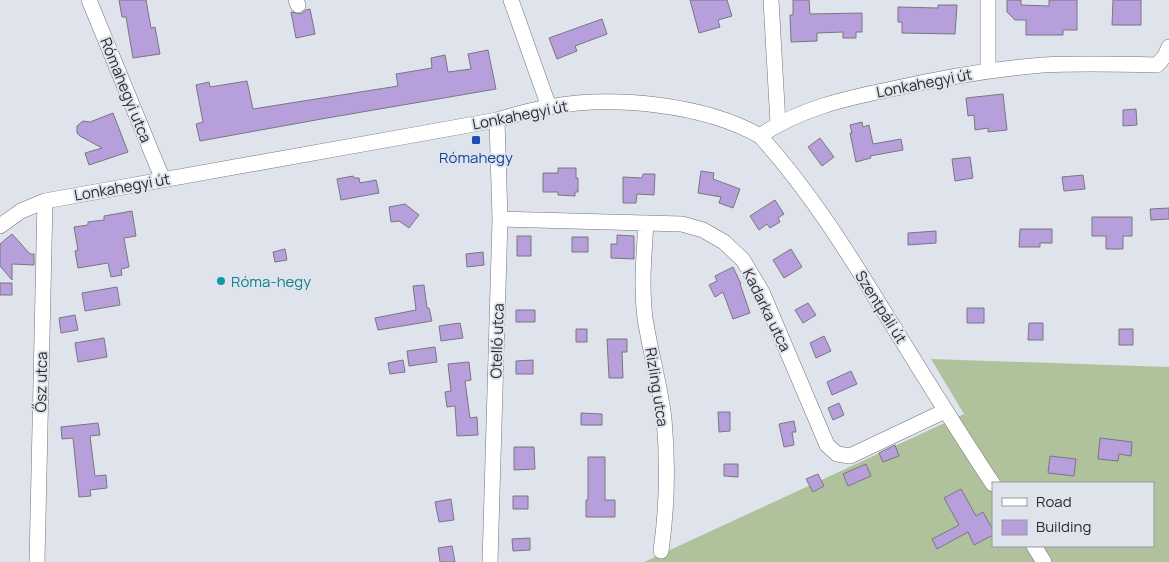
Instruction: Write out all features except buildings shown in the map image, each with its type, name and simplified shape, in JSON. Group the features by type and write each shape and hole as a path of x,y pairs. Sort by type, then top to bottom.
{"street":[{"name":"Rómahegyi utca","path":"89,0 163,180"},
{"path":"511,0 549,107"},
{"path":"771,0 778,124"},
{"path":"988,0 988,72"},
{"name":"Lonkahegyi út","path":"0,226 21,212 44,201 497,120 549,107 596,102 650,104 704,114 742,126 760,136 778,124 804,112 863,95 940,78 1042,65 1091,63 1157,65 1165,56 1169,47"},
{"name":"Otelló utca","path":"490,562 500,219 497,120"},
{"name":"Szentpáli út","path":"760,136 786,165 843,246 945,411 992,482"},
{"name":"Ősz utca","path":"37,562 44,201"},
{"name":"Kadarka utca","path":"500,219 682,224 703,230 724,242 742,260 762,292 827,445 837,454 850,456 945,411"},
{"name":"Rizling utca","path":"646,223 643,279 645,317 664,419 666,484 665,518 661,551"},
{"path":"1035,547 1044,562"}],"green space":[{"path":"931,359 1169,367 1169,562 644,562 964,414"}],"place":[{"name":"Rómahegy","path":"476,140"},
{"name":"Róma-hegy","path":"221,281"}]}
